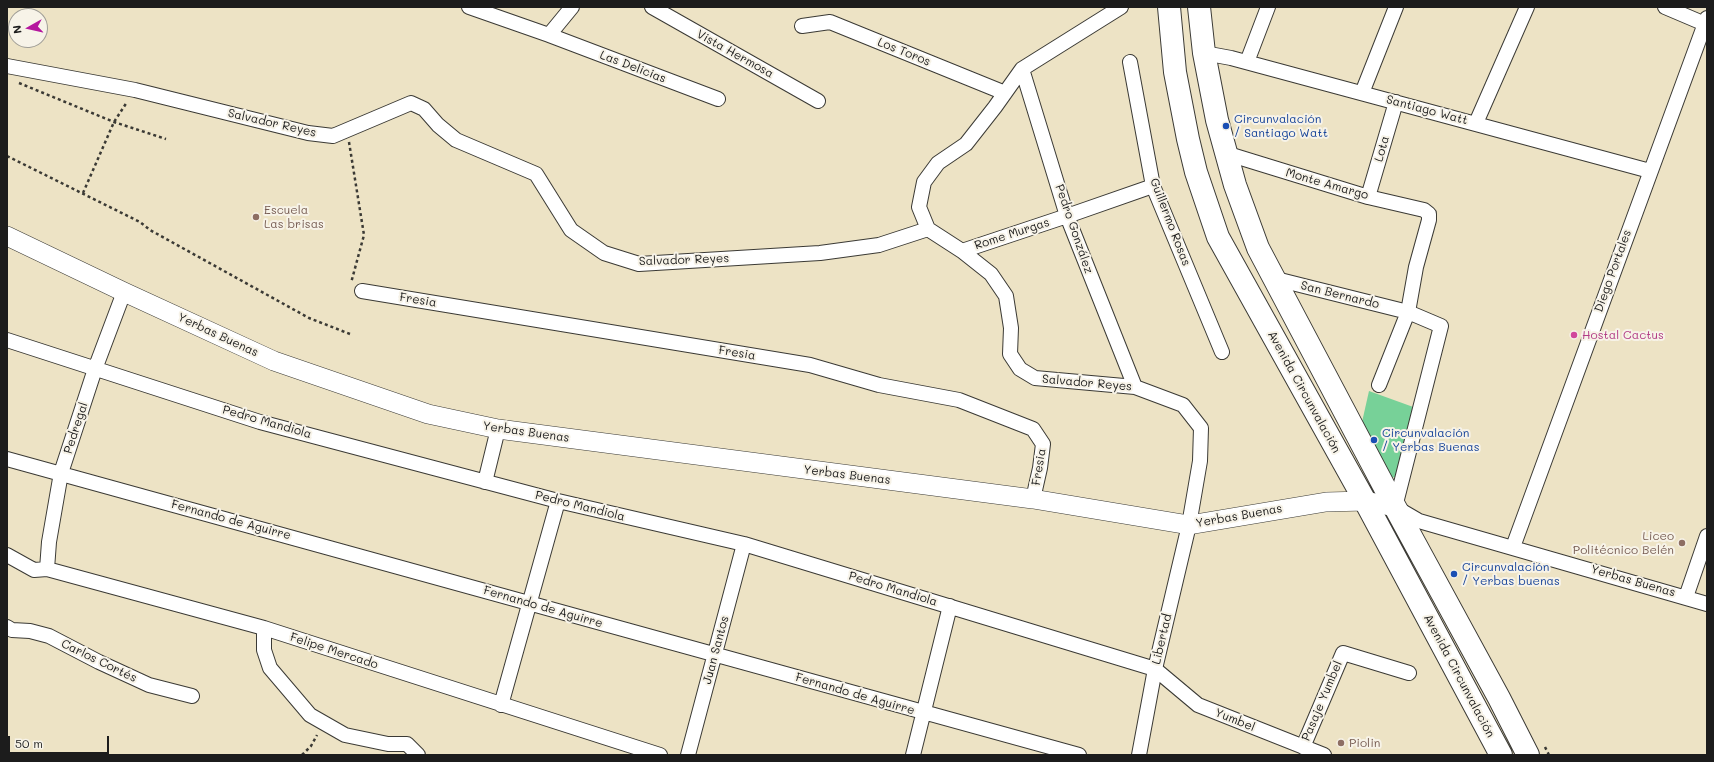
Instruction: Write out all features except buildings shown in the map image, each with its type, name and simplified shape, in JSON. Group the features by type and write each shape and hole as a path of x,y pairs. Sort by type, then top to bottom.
{"main road":[{"name":"Avenida Circunvalación","path":"1169,7 1175,72 1188,139 1198,179 1218,237 1365,501 1501,755"},
{"name":"Avenida Circunvalación","path":"1199,7 1204,53 1225,154 1258,248 1272,278 1499,698 1535,748"},
{"path":"1171,38 1190,48 1204,53"}],"street":[{"name":"Las Delicias","path":"469,7 549,35 718,99"},
{"path":"549,35 572,7"},
{"name":"Vista Hermosa","path":"652,7 818,101"},
{"path":"928,229 919,207 924,182 938,163 966,144 1022,69 1121,7"},
{"path":"1247,62 1268,7"},
{"path":"1362,93 1396,7"},
{"path":"1476,123 1527,7"},
{"path":"1665,7 1706,21"},
{"name":"Diego Portales","path":"1513,547 1706,21"},
{"name":"Los Toros","path":"802,26 830,22 1005,93"},
{"name":"Santiago Watt","path":"1204,53 1247,62 1650,171"},
{"name":"Guillermo Rosas","path":"1130,62 1153,186 1222,352"},
{"name":"Salvador Reyes","path":"7,66 135,90 308,133 333,136 411,103 424,109 438,125 456,140 536,174 571,230 604,253 639,264 820,253 879,245 928,229 962,251 991,274 1006,296 1011,328 1010,354 1020,369 1035,378 1134,387 1183,405 1201,428 1200,461 1189,525"},
{"name":"Pedro González","path":"1022,69 1068,216 1134,387"},
{"name":"Lota","path":"1368,197 1396,102"},
{"name":"Monte Amargo","path":"1225,154 1368,197 1424,210 1429,214 1429,220 1416,267 1408,312"},
{"name":"Rome Murgas","path":"962,251 1153,186"},
{"name":"Yerbas Buenas","path":"7,236 124,292 274,360 428,414 498,429 1033,499 1189,525 1326,502 1365,501 1395,507 1419,521 1707,604"},
{"name":"San Bernardo","path":"1272,278 1408,312 1441,326 1395,507"},
{"name":"Fresia","path":"362,291 810,365 879,385 959,400 1034,429 1043,444 1040,468 1033,499"},
{"name":"Pedregal","path":"47,569 49,542 61,473 95,369 124,292"},
{"path":"1379,385 1408,312"},
{"name":"Pedro Mandiola","path":"7,340 260,422 558,501 744,544 1155,669"},
{"path":"485,482 498,429"},
{"name":"Fernando de Aguirre","path":"7,459 1078,755"},
{"path":"501,705 531,604 558,501"},
{"name":"Libertad","path":"1139,755 1155,669 1189,525"},
{"path":"1686,597 1707,536"},
{"name":"Juan Santos","path":"688,755 744,544"},
{"name":"Felipe Mercado","path":"7,555 34,570 47,569 264,628 660,755"},
{"path":"913,755 922,713 950,606"},
{"name":"Carlos Cortés","path":"7,627 12,630 30,631 49,636 149,685 192,696"},
{"path":"264,628 264,650 270,668 310,715 345,735 388,744 407,744 418,755"},
{"name":"Pasaje Yumbel","path":"1303,747 1343,653 1409,673"},
{"name":"Yumbel","path":"1155,669 1198,705 1324,755"}],"path":[{"path":"14,81 114,122 166,139"},
{"path":"83,193 114,122 135,90"},
{"path":"348,130 364,235 351,284 362,291"},
{"path":"7,156 140,222 150,230 309,318 350,334"},
{"path":"302,755 311,746 322,722"},
{"path":"1535,748 1549,755"}],"green space":[{"path":"1369,391 1416,408 1398,477 1386,478 1360,431"}],"place":[{"name":"Circunvalación / Santiago Watt","path":"1226,126"},
{"name":"Escuela Las brisas","path":"256,217"},
{"name":"Hostal Cactus","path":"1574,335"},
{"name":"Circunvalación / Yerbas Buenas","path":"1374,440"},
{"name":"Liceo Politécnico Belén","path":"1682,543"},
{"name":"Circunvalación / Yerbas buenas","path":"1454,574"},
{"name":"Piolin","path":"1341,743"}]}
